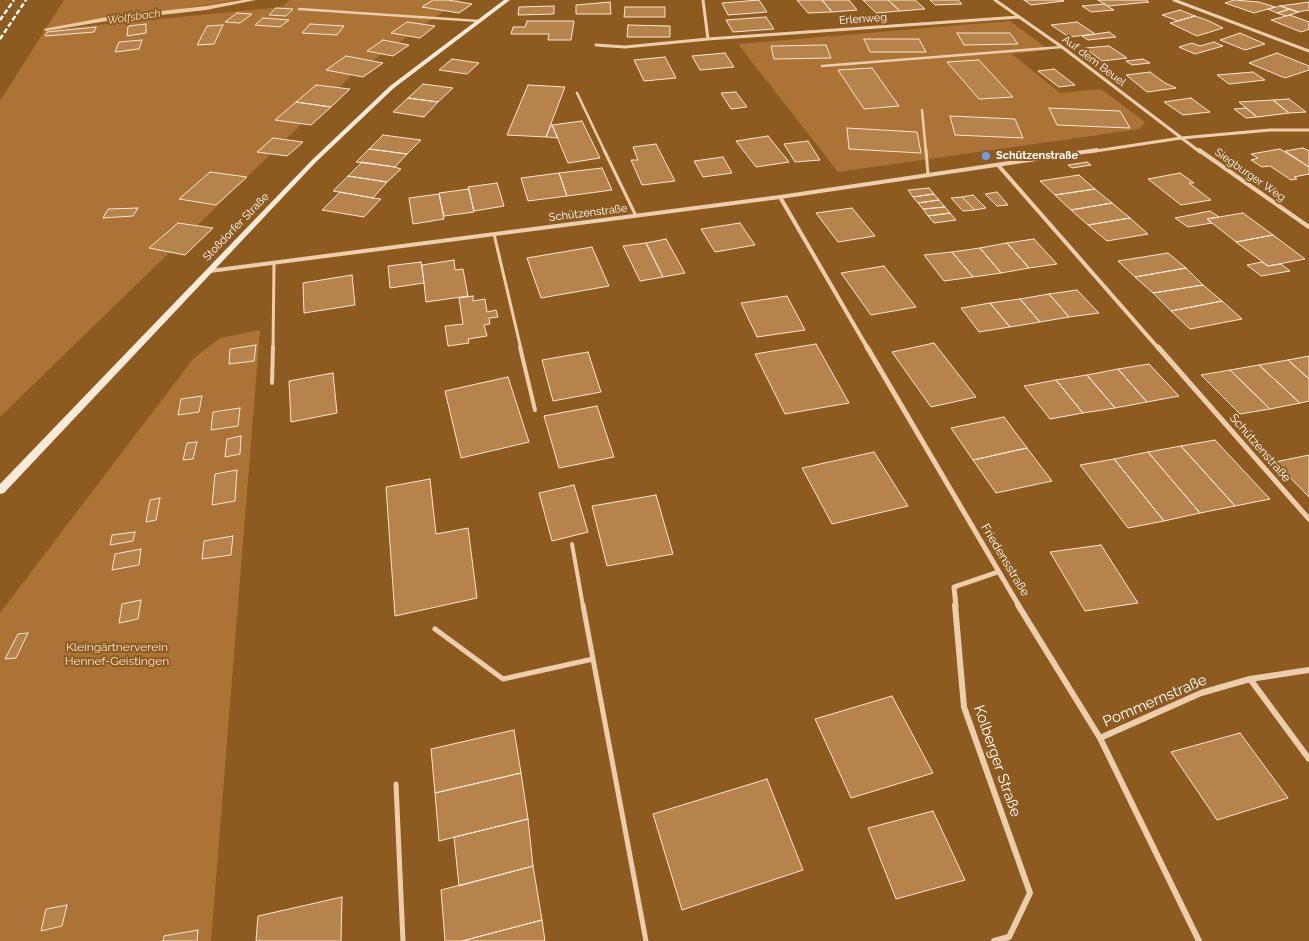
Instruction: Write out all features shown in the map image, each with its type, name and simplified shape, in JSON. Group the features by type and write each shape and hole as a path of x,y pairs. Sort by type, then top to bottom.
{"main road":[{"name":"Stoßdorfer Straße","path":"0,490 314,161 392,87 507,0"}],"street":[{"path":"703,0 708,39"},
{"name":"Auf dem Beuel","path":"995,0 1181,138"},
{"path":"1174,0 1309,51"},
{"name":"Erlenweg","path":"596,45 625,47 708,39 1019,17"},
{"name":"Schützenstraße","path":"210,271 780,197 1181,138 1270,130 1309,130"},
{"name":"Siegburger Weg","path":"1181,138 1309,227"},
{"name":"Schützenstraße","path":"998,165 1309,519"},
{"name":"Friedensstraße","path":"780,197 998,572 1100,738 1199,941"},
{"name":"Kolberger Straße","path":"994,941 1009,937 1030,893 964,707 954,587 998,572"},
{"name":"Pommernstraße","path":"1100,738 1201,693 1250,679 1309,670"},
{"path":"1250,679 1309,759"}],"lane":[{"path":"299,9 479,21"},
{"path":"822,66 1062,48"},
{"path":"577,93 636,216"},
{"path":"922,110 928,176"},
{"path":"494,234 535,410"},
{"path":"272,383 274,263"},
{"path":"572,544 646,941"},
{"path":"435,629 503,679 593,659"},
{"path":"396,784 403,941"}],"green space":[{"path":"64,0 237,0 57,29 282,7 290,0 460,0 352,75 0,417 0,101"},
{"path":"1010,21 1049,50 1012,54 1060,93 1101,89 1145,122 1140,129 838,172 738,44"},
{"name":"Kleingärtnerverein Hennef-Geistingen","path":"260,330 211,941 0,941 0,613 193,359 220,338"}],"building":[{"path":"433,0 448,0 472,4 459,13 422,7"},
{"path":"759,0 767,12 728,15 722,3"},
{"path":"797,0 822,0 832,12 808,13"},
{"path":"822,0 849,0 857,10 832,12"},
{"path":"863,0 888,0 900,11 876,13"},
{"path":"888,0 915,0 925,9 900,11"},
{"path":"930,0 958,0 962,4 935,5"},
{"path":"1024,0 1062,0 1064,1 1031,5"},
{"path":"1098,0 1146,0 1149,2 1108,6"},
{"path":"1234,0 1259,2 1275,7 1254,13 1225,3"},
{"path":"610,2 611,14 576,14 576,5"},
{"path":"1309,2 1309,10 1297,12 1280,6"},
{"path":"1104,4 1114,10 1091,12 1082,6"},
{"path":"554,6 554,14 518,15 519,7"},
{"path":"1280,6 1290,9 1277,13 1268,9"},
{"path":"625,7 665,7 665,17 624,17"},
{"path":"276,8 293,9 286,16 269,15"},
{"path":"1290,9 1299,12 1286,16 1277,13"},
{"path":"1180,10 1195,16 1178,21 1162,15"},
{"path":"237,13 252,14 240,23 225,22"},
{"path":"1290,15 1309,22 1309,29 1301,32 1271,20"},
{"path":"1195,16 1223,28 1197,36 1170,23"},
{"path":"766,17 774,29 733,32 726,20"},
{"path":"263,18 289,20 280,27 255,25"},
{"path":"527,21 574,21 571,40 548,40 549,34 511,34 513,27 525,27"},
{"path":"407,22 435,26 420,38 391,33"},
{"path":"1077,22 1095,34 1069,37 1051,25"},
{"path":"146,24 146,33 127,36 128,26"},
{"path":"310,24 344,26 337,35 302,33"},
{"path":"223,25 214,44 197,45 207,26"},
{"path":"628,25 670,26 670,37 627,37"},
{"path":"96,27 94,32 45,36 47,32"},
{"path":"1109,32 1116,37 1088,40 1082,36"},
{"path":"957,33 1010,33 1018,44 964,45"},
{"path":"1240,33 1265,44 1245,50 1220,40"},
{"path":"864,39 919,39 926,52 870,52"},
{"path":"142,40 139,49 115,52 119,42"},
{"path":"383,40 409,45 393,56 367,51"},
{"path":"1214,42 1223,46 1195,54 1179,47 1192,43 1200,46"},
{"path":"826,45 831,58 774,59 771,46"},
{"path":"1109,46 1127,58 1102,61 1085,48"},
{"path":"725,53 734,67 700,70 692,56"},
{"path":"1277,53 1309,66 1309,70 1285,78 1249,63"},
{"path":"346,56 383,63 363,77 326,70"},
{"path":"665,57 676,78 644,81 634,60"},
{"path":"452,59 479,63 467,74 439,70"},
{"path":"1143,59 1150,63 1132,65 1126,61"},
{"path":"979,60 1013,97 979,99 947,62"},
{"path":"872,68 899,106 864,109 838,70"},
{"path":"1054,69 1075,85 1059,87 1038,71"},
{"path":"1150,72 1165,83 1176,88 1147,92 1126,75"},
{"path":"1253,72 1265,80 1229,84 1217,75"},
{"path":"423,84 453,88 438,102 408,98"},
{"path":"316,85 350,89 331,107 296,102"},
{"path":"528,85 565,87 546,137 507,135"},
{"path":"736,92 747,107 731,109 721,93"},
{"path":"408,98 438,102 424,117 393,112"},
{"path":"1191,98 1210,112 1183,115 1164,102"},
{"path":"1289,99 1306,112 1289,113 1273,100"},
{"path":"1273,100 1289,113 1257,117 1239,102"},
{"path":"296,102 331,107 311,125 275,120"},
{"path":"1049,108 1120,111 1130,128 1057,125"},
{"path":"1246,108 1257,117 1246,118 1234,109"},
{"path":"950,116 1015,119 1023,138 955,135"},
{"path":"582,121 600,158 568,163 552,125"},
{"path":"552,125 558,138 546,137"},
{"path":"847,128 917,132 921,153 849,149"},
{"path":"383,135 421,140 407,154 369,149"},
{"path":"768,136 789,162 756,167 736,141"},
{"path":"273,138 303,142 287,156 257,152"},
{"path":"808,141 820,160 795,162 784,144"},
{"path":"656,144 675,181 642,185 631,160 638,160 633,147"},
{"path":"1303,148 1309,151 1309,167 1285,151"},
{"path":"369,149 407,154 395,167 356,162"},
{"path":"1280,149 1309,167 1309,174 1294,177 1297,179 1291,180 1270,166 1262,167 1251,160 1258,158 1251,154"},
{"path":"723,157 732,173 703,177 694,161"},
{"path":"362,162 401,169 387,182 348,176"},
{"path":"1087,162 1091,165 1072,168 1068,165"},
{"path":"602,168 612,190 567,196 559,173"},
{"path":"210,172 247,177 216,205 179,199"},
{"path":"559,173 567,196 528,201 521,178"},
{"path":"1180,173 1194,183 1189,183 1211,200 1181,205 1148,179"},
{"path":"1079,175 1095,189 1055,195 1040,181"},
{"path":"348,176 387,182 373,198 333,191"},
{"path":"497,183 504,206 474,211 468,187"},
{"path":"929,188 934,194 913,197 908,190"},
{"path":"469,189 474,212 444,216 439,193"},
{"path":"1095,189 1112,203 1071,210 1055,195"},
{"path":"340,192 381,199 364,217 322,210"},
{"path":"997,192 1008,205 997,206 985,194"},
{"path":"439,194 444,219 413,224 409,198"},
{"path":"934,194 939,200 918,203 913,197"},
{"path":"973,195 986,208 975,210 962,197"},
{"path":"962,197 975,210 963,211 951,198"},
{"path":"939,200 945,207 923,209 918,203"},
{"path":"1112,203 1130,218 1088,225 1071,210"},
{"path":"945,207 950,213 928,216 923,209"},
{"path":"138,208 133,216 103,218 108,209"},
{"path":"852,208 875,236 838,242 816,213"},
{"path":"1210,211 1219,217 1207,219 1212,223 1188,227 1175,218"},
{"path":"950,213 956,220 934,223 928,216"},
{"path":"1243,213 1273,235 1236,242 1207,219"},
{"path":"1130,218 1148,234 1107,241 1088,225"},
{"path":"178,223 213,228 185,255 149,248"},
{"path":"740,223 755,245 715,252 701,229"},
{"path":"1273,235 1305,259 1268,266 1236,242"},
{"path":"666,239 685,273 663,277 646,243"},
{"path":"1034,239 1057,264 1029,268 1007,243"},
{"path":"646,243 663,277 640,281 623,246"},
{"path":"1007,243 1029,268 1001,273 980,248"},
{"path":"592,247 609,286 541,298 527,258"},
{"path":"980,248 1001,273 973,277 952,252"},
{"path":"952,252 973,277 944,281 924,255"},
{"path":"1168,253 1186,268 1135,277 1118,261"},
{"path":"454,260 455,270 463,269 468,296 426,302 422,265"},
{"path":"421,262 424,283 390,288 388,266"},
{"path":"1262,262 1268,266 1281,264 1290,271 1261,276 1247,265"},
{"path":"884,266 916,307 871,315 841,273"},
{"path":"1186,268 1203,285 1153,293 1135,277"},
{"path":"352,275 355,305 304,313 303,283"},
{"path":"1203,285 1222,301 1171,311 1153,293"},
{"path":"1077,290 1099,313 1069,317 1049,294"},
{"path":"1049,294 1069,317 1040,322 1020,299"},
{"path":"473,296 473,301 485,299 487,312 496,310 498,317 489,318 490,324 484,325 487,336 468,339 469,343 448,346 445,326 463,324 459,298"},
{"path":"787,296 805,330 757,337 741,303"},
{"path":"1020,299 1040,322 1010,327 990,303"},
{"path":"1222,301 1242,319 1190,329 1171,311"},
{"path":"990,303 1010,327 979,332 961,308"},
{"path":"934,343 976,397 931,407 892,352"},
{"path":"816,344 849,403 785,414 755,354"},
{"path":"256,345 254,361 229,364 230,349"},
{"path":"588,352 601,392 553,401 542,360"},
{"path":"1309,356 1309,379 1288,360"},
{"path":"1288,360 1309,379 1309,401 1300,403 1259,365"},
{"path":"1149,364 1179,396 1147,402 1118,369"},
{"path":"1259,365 1300,403 1270,409 1230,370"},
{"path":"1118,369 1147,402 1115,408 1087,375"},
{"path":"1230,370 1270,409 1240,414 1201,375"},
{"path":"333,373 337,413 291,422 289,381"},
{"path":"1087,375 1115,408 1083,413 1056,380"},
{"path":"508,377 529,442 461,458 445,391"},
{"path":"1056,380 1083,413 1050,419 1024,386"},
{"path":"202,396 199,412 178,415 181,399"},
{"path":"597,406 614,457 559,468 544,416"},
{"path":"240,408 238,426 211,430 213,412"},
{"path":"1004,417 1027,448 973,460 951,428"},
{"path":"241,436 240,454 225,457 227,439"},
{"path":"1215,440 1270,499 1235,506 1181,446"},
{"path":"197,442 193,459 183,460 187,443"},
{"path":"1181,446 1235,506 1200,513 1148,452"},
{"path":"1027,448 1052,481 996,493 973,460"},
{"path":"874,452 908,506 832,524 802,468"},
{"path":"1148,452 1200,513 1164,521 1114,459"},
{"path":"1309,455 1309,497 1275,462"},
{"path":"1114,459 1164,521 1128,528 1080,465"},
{"path":"237,470 235,501 212,505 215,474"},
{"path":"430,479 436,534 468,528 477,598 395,616 386,487"},
{"path":"574,485 588,532 552,541 539,493"},
{"path":"656,495 673,554 607,566 592,506"},
{"path":"160,498 156,520 146,522 150,500"},
{"path":"135,532 133,541 110,545 112,535"},
{"path":"233,536 231,555 202,559 204,541"},
{"path":"1101,545 1138,603 1085,611 1050,552"},
{"path":"141,549 139,565 112,570 115,554"},
{"path":"141,600 138,619 119,623 122,604"},
{"path":"28,633 16,658 5,659 18,634"},
{"path":"892,696 933,773 851,798 815,719"},
{"path":"514,730 521,773 435,793 431,749"},
{"path":"1240,733 1288,798 1217,820 1171,752"},
{"path":"521,773 528,819 439,841 435,793"},
{"path":"767,779 803,870 682,910 653,814"},
{"path":"933,811 965,880 896,899 868,828"},
{"path":"528,819 533,866 459,886 454,837"},
{"path":"533,866 542,920 462,941 445,941 441,890"},
{"path":"342,897 341,941 256,941 258,916"},
{"path":"67,905 62,926 41,931 46,909"},
{"path":"542,920 545,941 462,941"},
{"path":"198,930 197,941 163,941 164,936"}],"waterway":[{"name":"Wolfsbach","path":"46,29 253,0"}],"railway":[{"path":"0,20 14,0"},
{"path":"0,39 26,0"}],"place":[{"name":"Schützenstraße","path":"986,156"}]}
